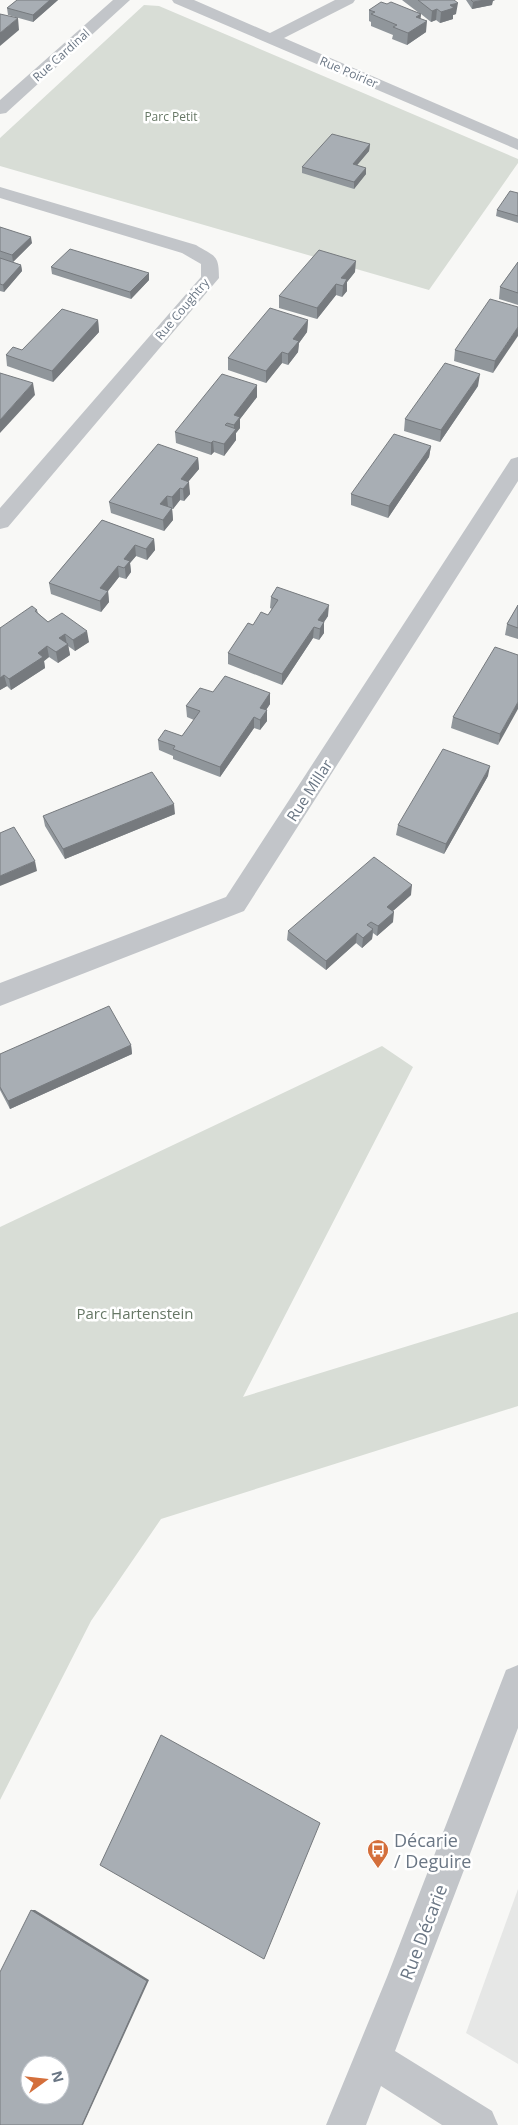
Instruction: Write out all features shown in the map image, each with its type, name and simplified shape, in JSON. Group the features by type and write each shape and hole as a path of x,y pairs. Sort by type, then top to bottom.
{"street":[{"name":"Rue Cardinal","path":"0,109 122,0"},
{"name":"Rue Poirier","path":"180,0 518,145"},
{"path":"270,39 347,0"},
{"name":"Rue Coughtry","path":"0,192 188,249 210,262 210,278 0,522"},
{"name":"Rue Millar","path":"0,995 235,904 518,464"},
{"name":"Rue Décarie","path":"346,2125 406,1977 518,1682"},
{"path":"373,2059 478,2125"}],"shaded area":[{"path":"518,1889 518,2064 466,2033"}],"green space":[{"name":"Parc Petit","path":"144,5 159,6 518,159 518,163 429,290 0,166 0,138"},
{"name":"Parc Hartenstein","path":"382,1046 413,1067 243,1397 518,1312 518,1406 161,1519 91,1621 0,1800 0,1227"}],"building":[{"path":"17,0 50,0 33,15 7,8"},
{"path":"418,0 454,0 458,3 450,5 454,8 441,12 437,9 432,11"},
{"path":"381,2 387,4 391,2 421,14 416,17 427,21 408,33 393,27 397,25 371,14 375,12 369,10"},
{"path":"0,14 18,18 0,33"},
{"path":"332,134 370,144 353,164 366,168 354,182 302,167"},
{"path":"510,191 518,193 518,216 497,210"},
{"path":"0,227 31,237 12,255 0,251"},
{"path":"70,249 149,273 130,292 51,267"},
{"path":"319,250 356,261 341,278 347,279 343,286 336,284 317,308 279,296"},
{"path":"0,258 21,265 3,285 0,284"},
{"path":"518,262 518,293 500,287"},
{"path":"490,299 518,307 518,327 495,361 455,350"},
{"path":"270,308 308,320 293,339 299,341 294,347 288,354 282,352 266,371 228,358"},
{"path":"62,309 98,320 52,371 6,355 13,347 22,350"},
{"path":"445,363 480,374 441,430 405,419"},
{"path":"0,373 33,383 0,420"},
{"path":"222,374 257,385 234,415 240,417 234,425 227,423 225,425 236,429 224,444 213,441 211,443 175,432"},
{"path":"394,434 431,446 389,506 351,494"},
{"path":"158,444 198,458 181,479 189,482 172,497 167,496 160,504 172,508 163,520 109,502"},
{"path":"102,520 154,539 146,549 135,545 124,559 130,561 124,568 118,566 100,588 108,591 100,601 49,583"},
{"path":"277,587 329,605 318,620 324,622 320,629 314,627 282,674 228,653 248,623 253,625 261,612 268,615 278,600 271,597"},
{"path":"518,605 518,628 507,624"},
{"path":"32,606 48,622 62,613 87,631 73,640 65,634 59,638 68,644 56,652 47,646 38,653 43,657 9,679 4,675 0,678 0,628"},
{"path":"495,647 518,655 518,702 500,734 453,717"},
{"path":"225,676 270,693 260,708 267,710 260,720 254,717 220,767 173,749 175,746 158,740 165,730 182,736 200,711 186,706 200,688 213,692"},
{"path":"443,749 490,766 446,844 398,825"},
{"path":"152,772 174,804 63,849 43,816"},
{"path":"14,827 35,861 0,876 0,833"},
{"path":"374,857 412,885 387,907 394,912 378,926 371,922 367,925 373,929 363,938 357,933 326,961 288,931"},
{"path":"109,1006 131,1045 8,1101 0,1087 0,1054"},
{"path":"161,1735 320,1823 264,1959 100,1865"},
{"path":"31,1910 147,1981 82,2125 0,2125 0,1972"}],"place":[{"name":"Décarie / Deguire","path":"378,1869"}]}
